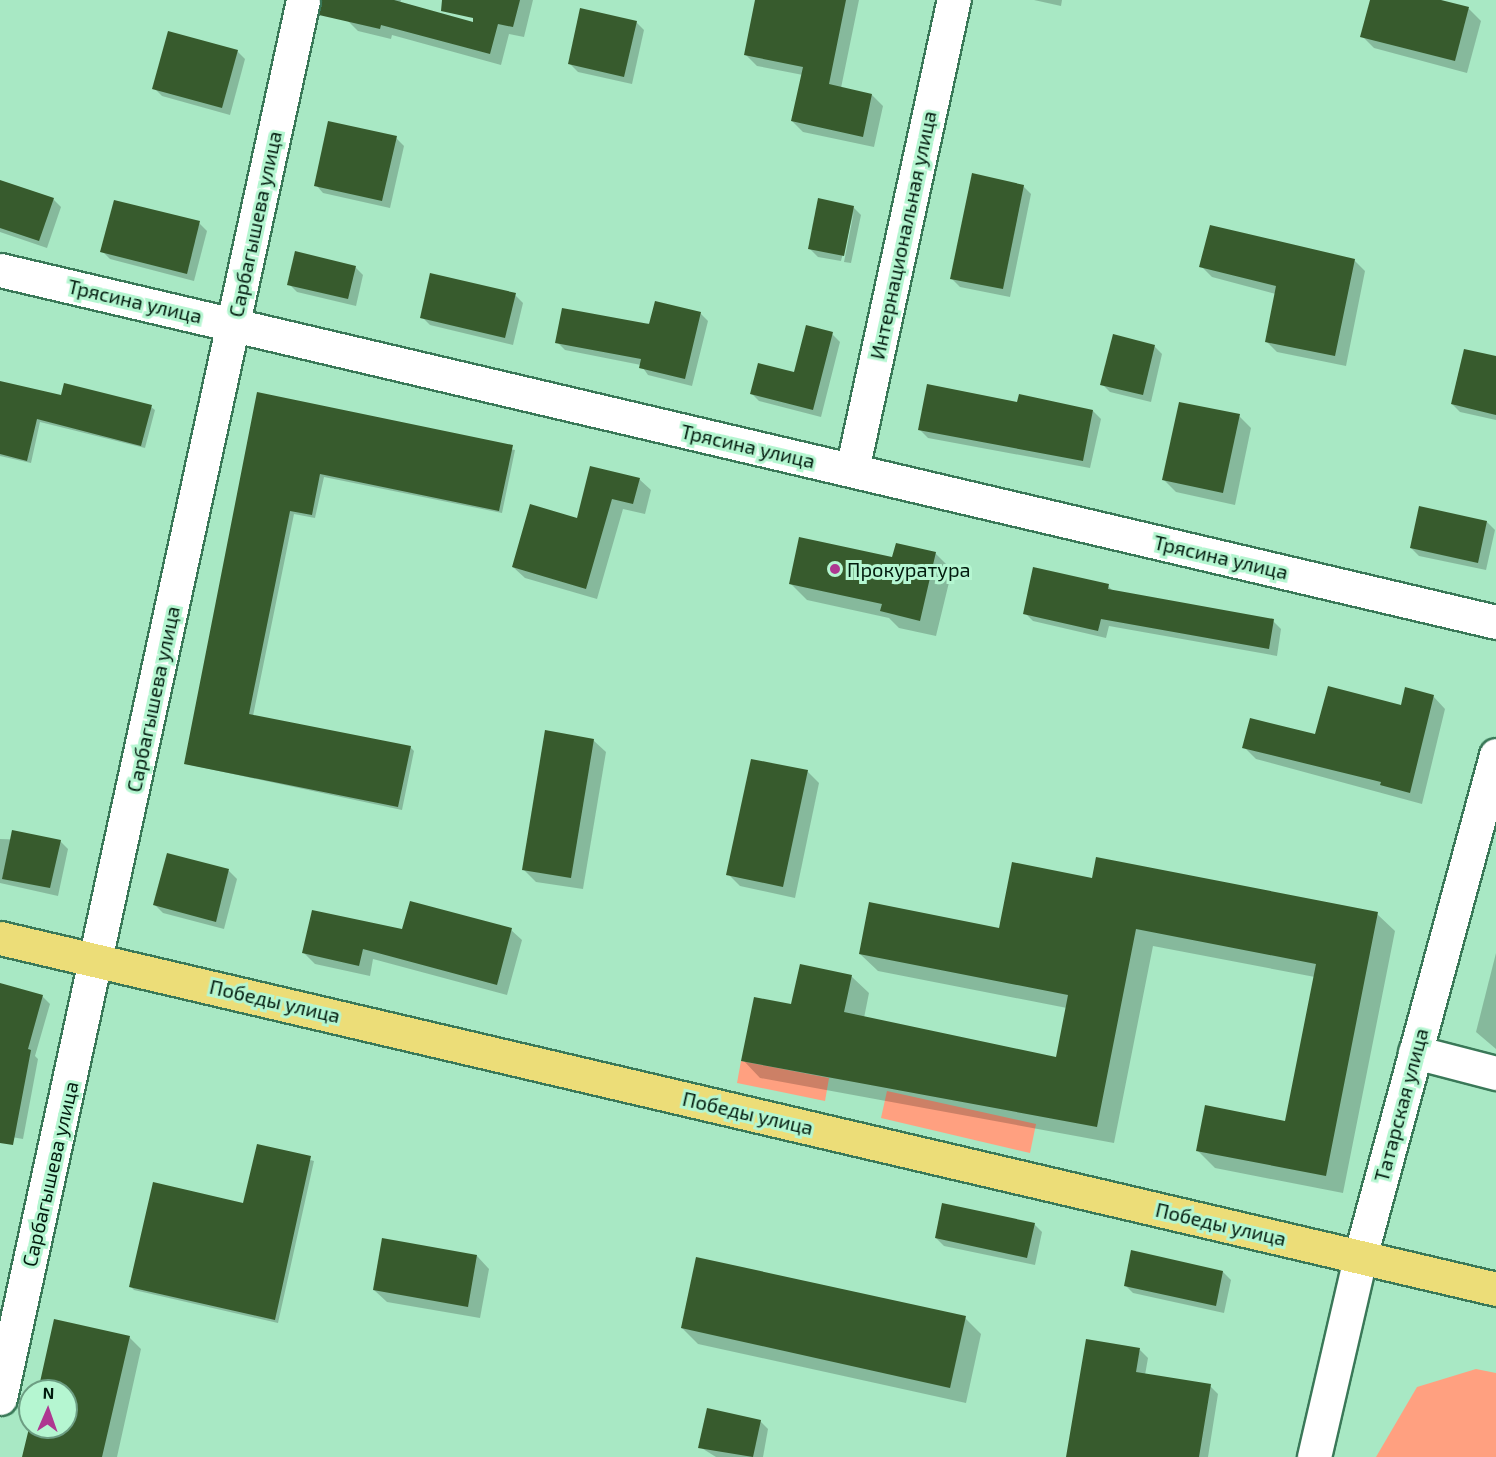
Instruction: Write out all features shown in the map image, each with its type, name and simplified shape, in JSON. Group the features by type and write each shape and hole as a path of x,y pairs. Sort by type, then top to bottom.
{"main road":[{"name":"Победы улица","path":"0,938 98,959 1496,1289"}],"street":[{"name":"Сарбагышева улица","path":"0,1398 98,959 303,0"},
{"name":"Интернациональная улица","path":"852,470 954,0"},
{"name":"Трясина улица","path":"0,270 1496,622"},
{"name":"Татарская улица","path":"1314,1457 1360,1257 1496,755"},
{"path":"1415,1052 1496,1073"}],"shaded area":[{"path":"741,1061 829,1078 825,1101 737,1083"},
{"path":"887,1091 1036,1124 1030,1153 881,1118"},
{"path":"1476,1369 1496,1373 1496,1457 1376,1457 1417,1387"}],"building":[{"path":"321,0 394,0 473,22 473,18 441,11 442,0 520,0 513,27 498,24 490,54 381,25 380,29 319,15"},
{"path":"755,0 846,0 829,84 872,94 863,137 791,121 803,67 744,55"},
{"path":"1370,0 1441,0 1469,7 1455,61 1360,37"},
{"path":"580,8 637,21 624,77 568,64"},
{"path":"168,31 238,50 222,108 152,89"},
{"path":"328,121 397,136 382,201 314,186"},
{"path":"972,173 1024,185 1003,289 950,279"},
{"path":"0,180 54,198 39,241 0,228"},
{"path":"818,198 854,206 844,256 808,249"},
{"path":"114,200 200,221 187,274 100,252"},
{"path":"1210,225 1355,259 1335,356 1265,342 1276,286 1199,267"},
{"path":"295,251 356,266 348,299 287,285"},
{"path":"430,273 516,293 505,338 420,318"},
{"path":"655,301 701,312 685,379 639,368 641,359 555,343 562,308 649,324"},
{"path":"806,325 833,332 813,410 750,394 758,363 794,372"},
{"path":"1113,334 1155,345 1143,395 1100,385"},
{"path":"1464,349 1496,356 1496,415 1451,404"},
{"path":"0,381 61,395 64,383 152,405 141,446 37,419 27,461 0,454"},
{"path":"927,384 1017,402 1019,394 1093,410 1083,461 918,430"},
{"path":"257,392 513,445 499,511 320,474 312,515 290,511 249,714 411,746 398,807 184,764"},
{"path":"1179,402 1240,414 1223,493 1162,480"},
{"path":"590,466 640,478 633,504 612,499 586,589 512,567 530,504 577,518"},
{"path":"1419,506 1487,521 1478,563 1410,548"},
{"path":"799,537 892,557 896,543 936,552 920,621 880,611 882,604 789,584"},
{"path":"1033,567 1109,584 1108,589 1274,619 1269,649 1101,619 1098,631 1023,614"},
{"path":"1328,686 1401,705 1405,687 1434,695 1410,793 1380,785 1381,782 1242,748 1250,718 1315,734"},
{"path":"545,730 594,739 571,878 522,870"},
{"path":"751,759 808,770 783,887 726,875"},
{"path":"12,830 61,840 50,888 2,879"},
{"path":"167,853 229,869 216,922 153,905"},
{"path":"1096,857 1378,912 1326,1176 1196,1151 1205,1105 1285,1121 1316,964 1136,929 1097,1127 741,1061 754,997 791,1004 800,964 852,975 844,1012 1056,1057 1068,995 859,954 869,902 999,928 1012,862 1092,878"},
{"path":"410,901 512,928 497,985 363,949 359,966 302,953 312,910 402,929"},
{"path":"0,983 43,995 28,1049 31,1050 13,1145 0,1143"},
{"path":"257,1144 311,1156 275,1320 129,1287 153,1182 243,1203"},
{"path":"942,1203 1035,1223 1027,1258 935,1238"},
{"path":"382,1238 477,1255 468,1307 373,1290"},
{"path":"1131,1250 1223,1271 1216,1306 1124,1286"},
{"path":"696,1257 966,1316 950,1388 681,1328"},
{"path":"54,1319 130,1336 102,1457 22,1457 26,1439 78,1439 78,1379 41,1379"},
{"path":"1086,1339 1140,1348 1136,1372 1211,1384 1199,1457 1066,1457"},
{"path":"707,1408 761,1420 753,1457 698,1448"}],"place":[{"name":"Прокуратура","path":"835,569"}]}
